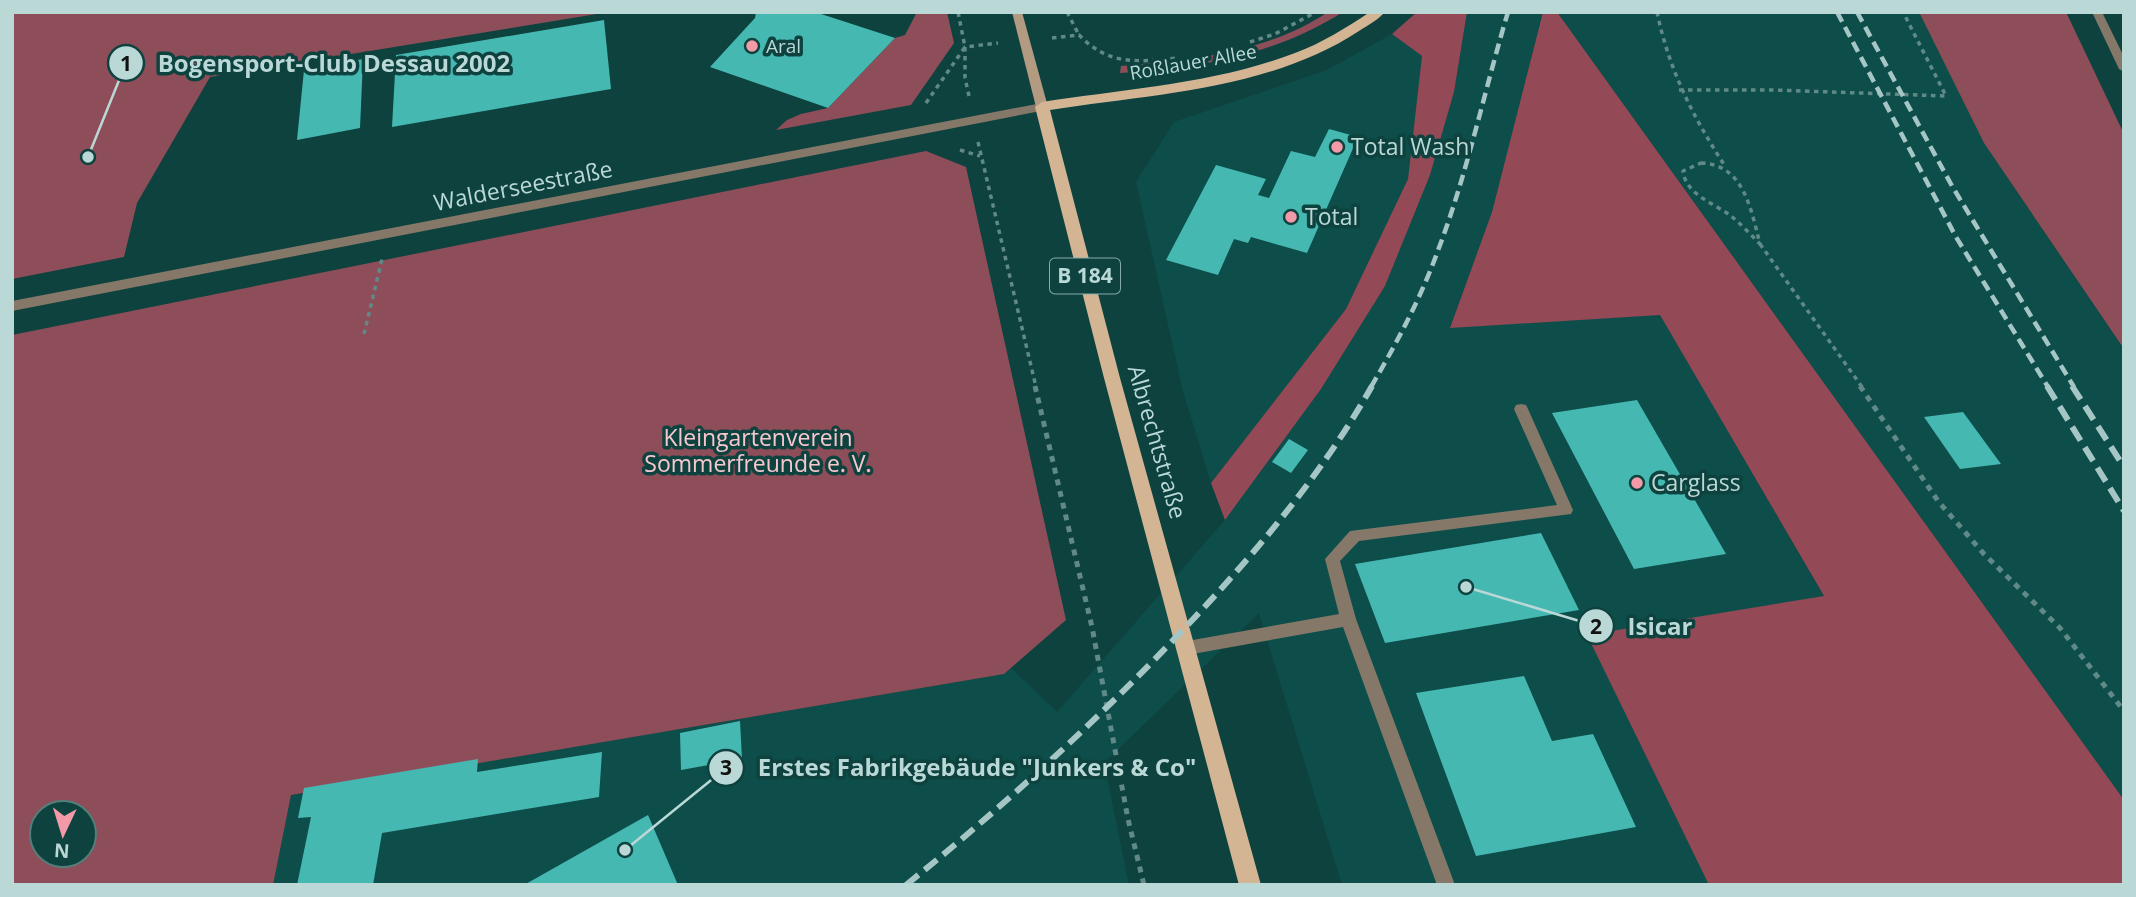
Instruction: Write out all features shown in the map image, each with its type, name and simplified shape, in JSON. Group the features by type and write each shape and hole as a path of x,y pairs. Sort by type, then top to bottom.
{"main road":[{"name":"Albrechtstraße","path":"1017,12 1112,378 1250,885"},
{"name":"Roßlauer Allee","path":"1042,107 1219,81 1275,67 1332,44 1379,12"}],"street":[{"path":"2097,12 2124,69"},
{"name":"Walderseestraße","path":"12,306 1042,107"},
{"path":"1446,885 1348,618 1332,559 1355,534 1566,510 1521,409"},
{"path":"1187,648 1348,618"}],"path":[{"path":"958,12 965,47 965,78 1092,627 1128,819 1144,885"},
{"path":"1067,12 1079,35 1098,54 1136,62 1187,57"},
{"path":"1241,45 1275,34 1316,12"},
{"path":"1657,12 1671,73 1725,167 1740,181 1749,202 1760,244"},
{"path":"1679,90 1946,96 1903,12"},
{"path":"905,133 965,47 1079,35"},
{"path":"1725,167 1708,162 1694,164 1683,171 1684,180 1693,191 1731,216 1760,244 1840,355 1938,501 1984,554 2060,628 2124,711"},
{"path":"364,334 382,260 384,234"}],"shaded area":[{"path":"1417,12 1467,12 1454,92 1430,175 1385,286 1321,389 1225,520 1211,483 1346,309 1408,179 1422,56 1392,34"},
{"path":"1467,12 1543,12 1492,212 1450,327 1660,315 1824,597 1587,635 1709,885 1342,885 1259,613 1104,763 1129,885 273,885 291,795 1004,674 1011,668 1057,712 1225,520 1321,389 1385,286 1430,175 1454,92"},
{"path":"1543,12 1557,12 2124,800 2124,885 1709,885 1587,635 1824,596 1660,315 1450,328 1492,212"},
{"path":"1557,12 1919,12 1984,143 2124,350 2124,800"},
{"path":"1392,34 1422,56 1408,179 1346,309 1211,483 1183,391 1136,182 1174,122 1327,70"}],"green space":[{"path":"12,12 609,12 210,77 137,203 124,257 12,279"},
{"path":"917,12 947,12 954,43 911,105 776,130 787,120 801,114 828,108 895,38 905,35"},
{"path":"1328,12 1343,12 1318,27 1264,49 1178,68 1120,73 1121,66 1202,57 1254,45 1305,26"},
{"path":"1919,12 2066,12 2124,134 2124,349 1984,143"},
{"name":"Kleingartenverein Sommerfreunde e. V.","path":"926,151 966,167 1066,620 1004,674 291,795 273,885 12,885 12,335"}],"building":[{"path":"756,12 815,12 895,38 828,108 710,67 755,18"},
{"path":"604,20 611,89 392,127 396,55"},
{"path":"363,59 360,128 297,140 304,70"},
{"path":"1329,129 1358,137 1307,253 1251,237 1248,243 1234,239 1218,275 1166,260 1216,165 1266,179 1258,195 1269,198 1291,151 1315,157"},
{"name":"Carglass","path":"1637,400 1726,554 1634,569 1552,413"},
{"path":"1963,412 2001,464 1960,469 1924,417"},
{"path":"1289,439 1308,450 1291,473 1272,462"},
{"path":"1541,533 1579,610 1385,643 1355,564"},
{"path":"1524,676 1552,741 1593,734 1636,827 1476,856 1416,693"},
{"path":"740,721 742,759 681,770 680,733"},
{"path":"602,752 599,797 382,833 373,885 297,885 311,817 298,818 304,788 478,759 477,772"},
{"path":"648,815 678,885 524,885"}],"railway":[{"path":"1371,387 1407,322 1448,224 1508,12"},
{"path":"1837,12 1956,237 2048,387"},
{"path":"1857,12 1952,186 2074,387"},
{"path":"906,885 1064,748 1184,629 1272,530 1325,460 1372,386"},
{"path":"2047,386 2124,511"},
{"path":"2072,386 2124,467"}],"place":[{"name":"Aral","path":"752,46"},
{"name":"Total Wash","path":"1337,147"},
{"name":"Bogensport-Club Dessau 2002","path":"88,157"},
{"name":"Total","path":"1291,217"},
{"name":"Carglass","path":"1637,483"},
{"name":"Isicar","path":"1466,587"},
{"name":"Erstes Fabrikgebäude \"Junkers & Co\"","path":"625,850"}]}
